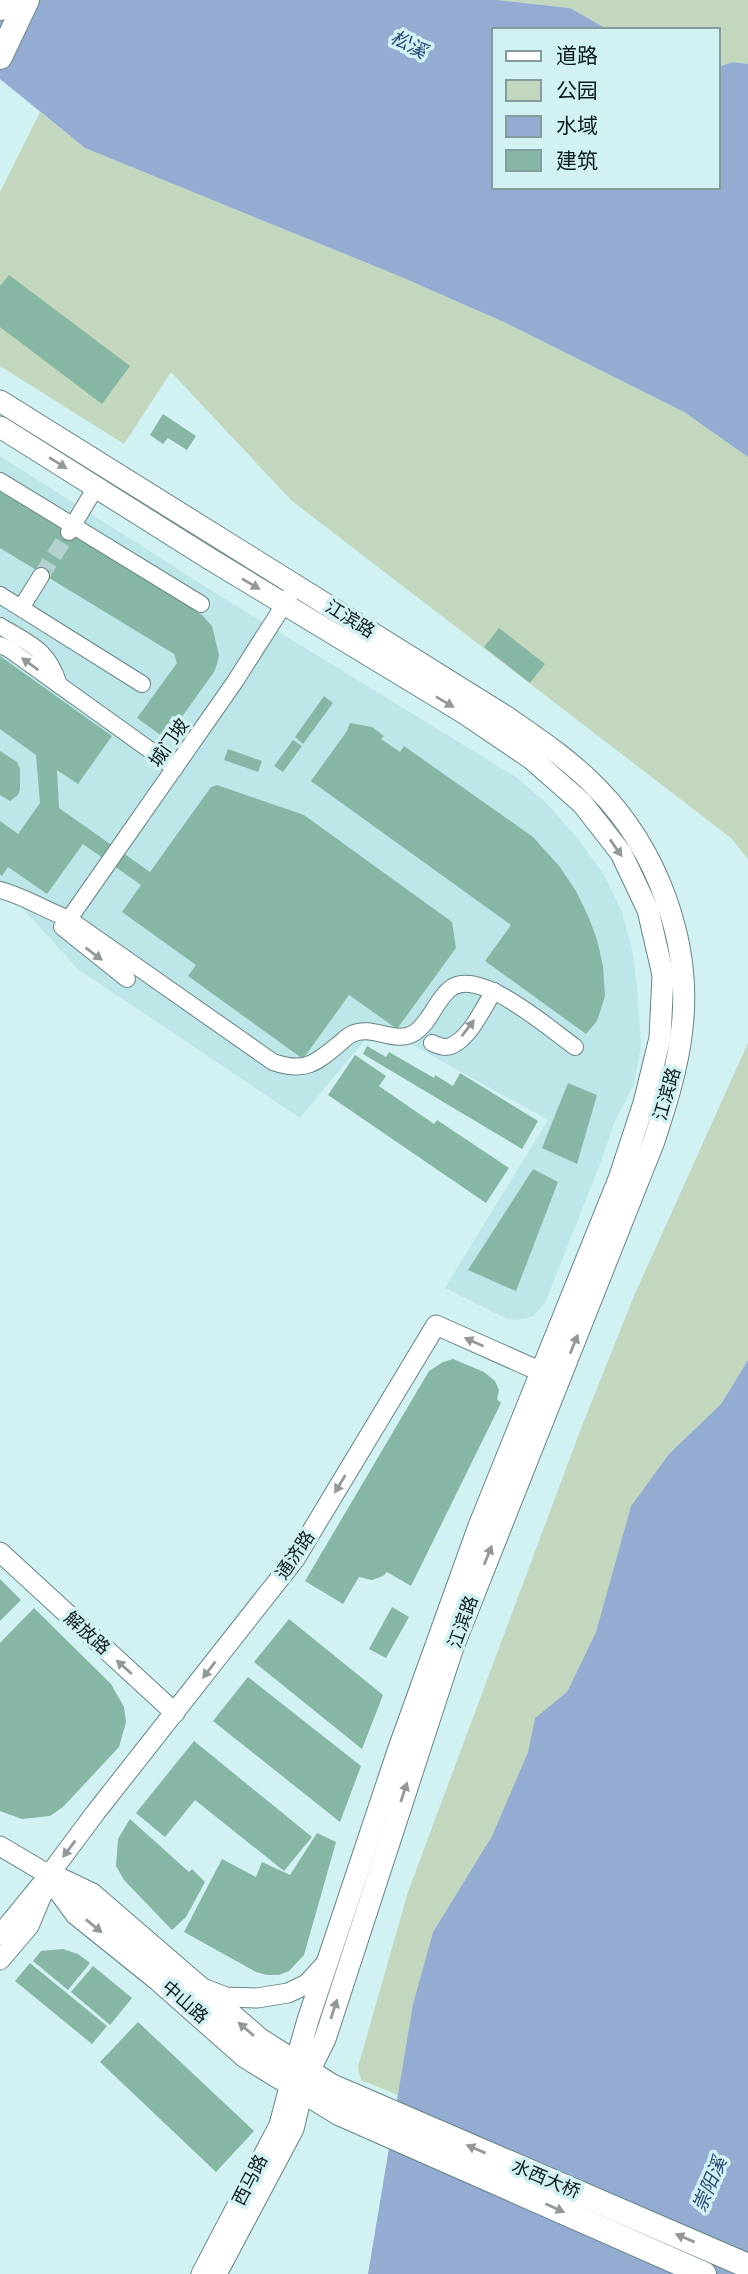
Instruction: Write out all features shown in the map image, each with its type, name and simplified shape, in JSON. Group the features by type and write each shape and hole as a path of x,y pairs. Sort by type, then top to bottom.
{"main road":[{"path":"0,8 4,0"},
{"path":"0,57 27,0"},
{"name":"江滨路","path":"0,401 505,716 572,765 624,819 645,852 664,891 680,957 683,1026 674,1079 637,1187 470,1551 398,1751 327,1962 299,2077"},
{"name":"江滨路","path":"0,427 464,713 533,759 582,803 621,853 648,910 663,975 660,1038 644,1103 619,1179 453,1647 325,2039 299,2077"},
{"name":"中山路","path":"49,1875 77,1913 159,1979 246,2056 299,2077 340,2101"},
{"name":"中山路","path":"49,1875 91,1895 299,2077"},
{"name":"水西大桥","path":"340,2101 748,2266"},
{"name":"水西大桥","path":"340,2101 704,2274"}],"street":[{"path":"0,481 71,529 201,604"},
{"path":"71,529 96,488"},
{"path":"21,608 41,576"},
{"name":"城门坡","path":"66,923 234,683 296,586"},
{"path":"0,595 142,684"},
{"path":"0,626 39,649 53,665 60,685"},
{"path":"0,645 174,768"},
{"path":"0,890 13,893 66,923 273,1062 291,1069 317,1062 351,1034 371,1031 398,1036 414,1033 428,1020 449,989 459,984 476,984 494,991 575,1047"},
{"path":"66,923 127,979"},
{"path":"432,1044 444,1048 454,1045 467,1032 494,991"},
{"name":"通济路","path":"0,1936 295,1559 436,1325 551,1376"},
{"name":"解放路","path":"0,1552 176,1713"},
{"name":"中山路","path":"0,1846 49,1875"},
{"path":"0,1961 34,1917 49,1875"},
{"path":"195,1985 226,1997 257,1998 288,1993 307,1984 327,1962"},
{"name":"西马路","path":"201,2274 279,2125 299,2077"},
{"name":"西马路","path":"216,2274 294,2129 299,2077"}],"shaded area":[{"path":"0,456 225,599 519,779 549,806 579,840 604,875 622,912 632,949 641,1046 634,1084 614,1123 545,1303 533,1316 518,1320 507,1319 445,1288 548,1120 411,1044 364,1041 300,1118 78,969 15,900 0,895"}],"green space":[{"path":"497,0 748,0 748,64 733,62 720,66 720,28 605,28 570,8"},
{"path":"40,112 85,148 399,276 506,323 684,412 748,457 748,859 731,838 292,501 171,372 124,444 0,366 0,192"},
{"path":"748,1043 748,1360 721,1404 669,1454 631,1506 596,1632 567,1692 535,1718 528,1752 492,1836 433,1932 413,2004 398,2095 361,2080 358,2067 408,1892 580,1431 634,1296"}],"water":[{"name":"松溪","path":"0,0 497,0 570,8 605,28 492,28 492,189 720,189 720,66 733,62 748,64 748,457 684,412 506,323 399,276 85,148 0,79"},
{"name":"崇阳溪","path":"748,1360 748,2274 368,2274 413,2004 433,1932 492,1836 528,1752 535,1718 567,1692 596,1632 631,1506 669,1454 721,1404"}],"building":[{"path":"9,275 130,366 102,404 0,327 0,286"},
{"path":"163,414 196,436 187,450 168,438 163,444 150,435"},
{"path":"0,491 202,615 212,626 219,655 214,672 166,739 137,718 177,663 174,654 0,548"},
{"path":"499,628 545,664 530,683 484,647"},
{"path":"0,656 112,736 78,784 57,770 59,808 150,872 211,787 217,785 304,815 452,922 456,948 397,1029 349,995 303,1059 188,976 196,965 122,912 141,885 83,844 47,894 8,867 2,876 0,821 18,834 40,803 36,755 0,729"},
{"path":"324,696 333,703 303,744 295,737"},
{"path":"350,723 372,727 384,736 381,739 400,752 404,746 533,837 560,867 589,918 603,966 605,996 597,1021 586,1034 485,961 511,925 311,781"},
{"path":"293,740 302,746 283,772 274,766"},
{"path":"228,749 262,761 258,772 224,760"},
{"path":"0,751 17,762 20,769 20,789 18,795 10,801 0,795"},
{"path":"367,1046 386,1057 389,1052 453,1086 460,1073 538,1121 522,1149 363,1054"},
{"path":"355,1055 386,1076 379,1086 434,1124 437,1120 509,1168 486,1203 328,1095"},
{"path":"568,1083 597,1095 577,1164 542,1148"},
{"path":"533,1169 558,1182 516,1291 468,1270"},
{"path":"453,1359 484,1372 495,1381 499,1390 497,1399 501,1403 411,1586 387,1572 372,1580 359,1577 343,1604 305,1581 429,1371"},
{"path":"0,1579 21,1600 0,1621"},
{"path":"392,1607 409,1617 386,1658 369,1649"},
{"path":"34,1608 111,1684 124,1707 126,1722 119,1747 63,1807 50,1816 22,1819 0,1811 0,1643"},
{"path":"289,1619 383,1695 362,1749 254,1662"},
{"path":"248,1677 361,1766 340,1822 213,1721"},
{"path":"194,1741 312,1837 284,1871 195,1800 165,1837 136,1813"},
{"path":"130,1819 189,1872 192,1869 205,1882 186,1917 172,1930 124,1880 116,1866 118,1839"},
{"path":"317,1833 336,1842 304,1955 289,1971 279,1975 256,1972 184,1932 222,1859 256,1877 262,1862 290,1875"},
{"path":"63,1949 78,1954 90,1963 68,1990 33,1961 41,1951"},
{"path":"30,1963 107,2026 92,2044 15,1981"},
{"path":"93,1966 132,1998 110,2025 71,1992"},
{"path":"138,2022 254,2131 216,2172 100,2062"}],"tunnel":[{"path":"41,576 69,532"}]}
